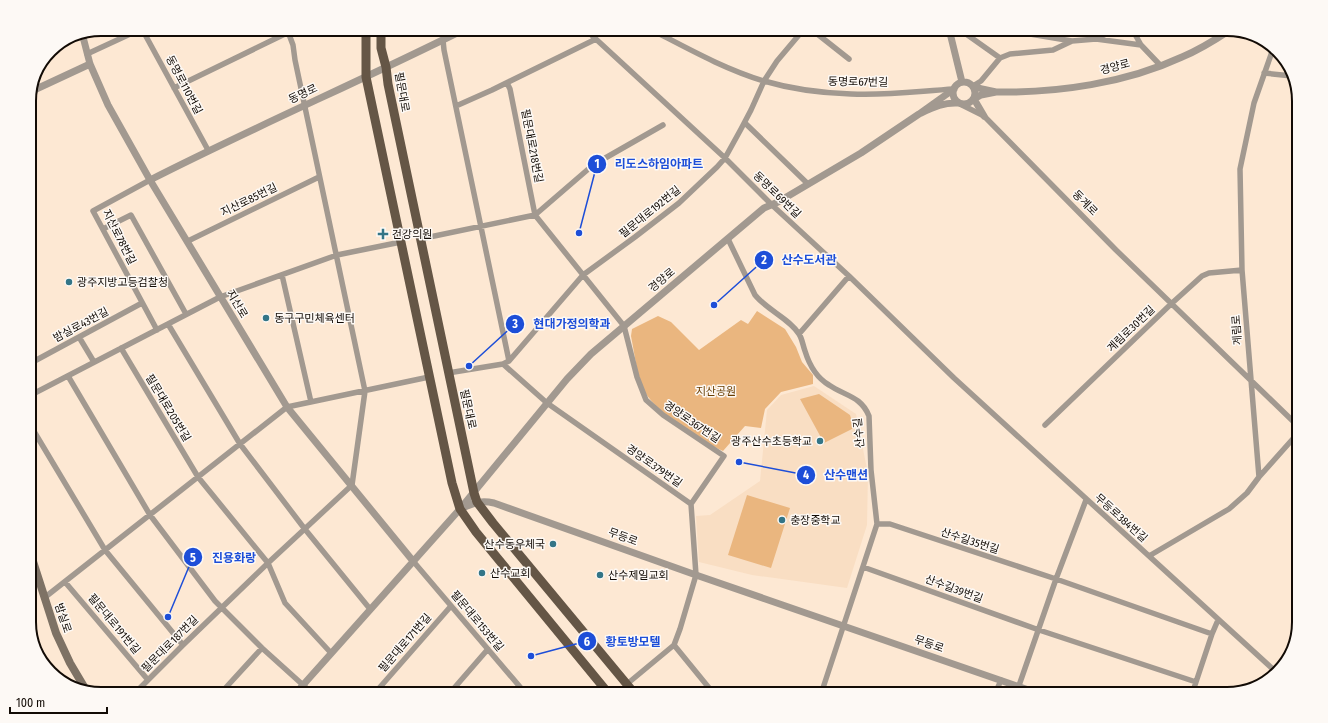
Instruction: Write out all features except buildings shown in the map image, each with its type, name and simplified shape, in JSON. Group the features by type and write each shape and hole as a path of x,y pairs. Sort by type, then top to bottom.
{"main road":[{"path":"366,36 366,77 452,483 460,509 476,532 603,687"},
{"name":"필문대로","path":"381,36 381,48 386,67 388,84 475,498 493,523 629,687"},
{"name":"밤실로","path":"36,571 56,633 70,663 83,685"}],"street":[{"path":"88,54 126,36"},
{"name":"동명로110번길","path":"145,36 208,150"},
{"path":"174,88 278,36"},
{"path":"290,36 293,45 319,176 365,391 352,485"},
{"name":"동명로","path":"150,180 208,150 451,36"},
{"name":"동명로69번길","path":"593,36 725,158 772,205 849,276 954,378"},
{"name":"동명로67번길","path":"665,36 732,68 764,80 809,90 852,94 954,89"},
{"path":"799,36 764,80 745,122 808,184"},
{"path":"820,36 849,59"},
{"path":"951,36 962,82 967,82 982,90 996,92"},
{"path":"969,36 1000,58"},
{"path":"1042,36 1072,41 1096,39 1141,45"},
{"path":"1096,39 1102,36"},
{"path":"1136,36 1141,45 1161,66"},
{"name":"경양로","path":"919,114 947,103 969,103 981,95 996,92 1029,92 1073,88 1109,81 1161,66 1200,49 1221,36"},
{"name":"지산로","path":"84,38 90,64 108,105 150,180 287,407 413,561"},
{"path":"456,106 596,39"},
{"path":"443,40 509,361"},
{"path":"973,86 981,81 1000,58 1010,54 1053,50 1072,41"},
{"name":"계림로","path":"1259,477 1242,270 1240,169 1254,103 1271,53"},
{"path":"37,89 90,64"},
{"path":"1264,73 1287,75"},
{"name":"필문대로218번길","path":"507,82 510,90 535,215"},
{"name":"경양로","path":"460,509 475,498 547,403 582,362 624,326 764,208 772,205 861,153 919,114 954,89 957,84 962,82"},
{"path":"973,86 975,92 974,99 984,116"},
{"path":"954,89 953,95 959,104"},
{"name":"동계로","path":"959,104 984,116 1171,304 1292,420"},
{"name":"필문대로192번길","path":"448,374 502,364 509,361 583,275 636,237 678,203 708,176 725,158 745,122"},
{"path":"420,239 535,215 593,165 663,125"},
{"name":"지산로85번길","path":"188,241 319,176"},
{"name":"지산로78번길","path":"150,180 93,211 157,330"},
{"path":"535,215 624,326"},
{"path":"103,229 131,216 186,314"},
{"name":"산수길","path":"728,239 755,296 787,321 799,334 806,358 818,375 829,385 860,402 869,416 871,470 877,524 823,687"},
{"path":"36,392 220,297 337,255 401,242"},
{"name":"계림로30번길","path":"1045,425 1171,304 1205,275 1209,273 1242,270"},
{"path":"282,275 311,402"},
{"path":"799,334 849,276"},
{"name":"밤실로43번길","path":"36,360 142,303"},
{"path":"168,324 240,444 304,528 370,609"},
{"name":"경양로367번길","path":"624,326 637,377 646,400 663,415 724,456 691,504"},
{"path":"79,337 94,362"},
{"name":"필문대로205번길","path":"122,348 198,477"},
{"path":"502,364 547,403"},
{"path":"68,376 150,515 221,608 303,685 460,509"},
{"path":"44,598 287,407 429,377"},
{"name":"무등로384번길","path":"954,378 1272,669"},
{"name":"경양로379번길","path":"547,403 691,504"},
{"path":"36,435 105,550 183,645"},
{"path":"1149,556 1229,509 1247,493 1292,440"},
{"path":"198,477 268,563 285,603 331,653"},
{"name":"필문대로187번길","path":"141,687 304,528 352,485"},
{"name":"무등로","path":"475,498 494,503 844,627 1019,686"},
{"path":"1019,686 1056,579 1086,500"},
{"path":"627,684 674,645 680,629 696,575 691,504"},
{"name":"산수길35번길","path":"877,524 890,524 943,543 1056,579 1212,634"},
{"name":"필문대로153번길","path":"413,561 519,687"},
{"name":"산수길39번길","path":"863,567 1039,630 1196,682"},
{"name":"필문대로191번길","path":"65,582 148,680"},
{"name":"필문대로171번길","path":"380,687 451,606"},
{"path":"1194,687 1218,620"},
{"path":"674,645 708,687"},
{"path":"226,687 262,648"},
{"path":"455,687 488,649"},
{"path":"998,687 1001,680"}],"shaded area":[{"name":"충장중학교","path":"814,386 856,414 868,474 867,525 847,588 752,575 699,562 696,516 710,515 760,481 767,410 781,395"}],"green space":[{"name":"지산공원","path":"757,311 785,329 796,347 802,362 813,375 813,384 781,392 765,409 761,428 745,426 723,451 702,440 678,424 656,406 648,396 642,387 639,375 631,336 632,329 658,316 671,322 699,350 741,320 748,324"},
{"path":"819,394 850,415 854,428 824,443 800,399"},
{"path":"747,495 790,508 771,568 728,555"}],"place":[{"name":"리도스하임아파트","path":"579,233"},
{"name":"건강의원","path":"383,234"},
{"name":"광주지방고등검찰청","path":"69,282"},
{"name":"산수도서관","path":"714,305"},
{"name":"동구구민체육센터","path":"266,318"},
{"name":"현대가정의학과","path":"469,366"},
{"name":"광주산수초등학교","path":"820,441"},
{"name":"산수맨션","path":"739,462"},
{"name":"충장중학교","path":"782,520"},
{"name":"산수동우체국","path":"553,544"},
{"name":"산수교회","path":"482,573"},
{"name":"산수제일교회","path":"600,575"},
{"name":"진용화랑","path":"168,617"},
{"name":"황토방모텔","path":"531,656"}]}
